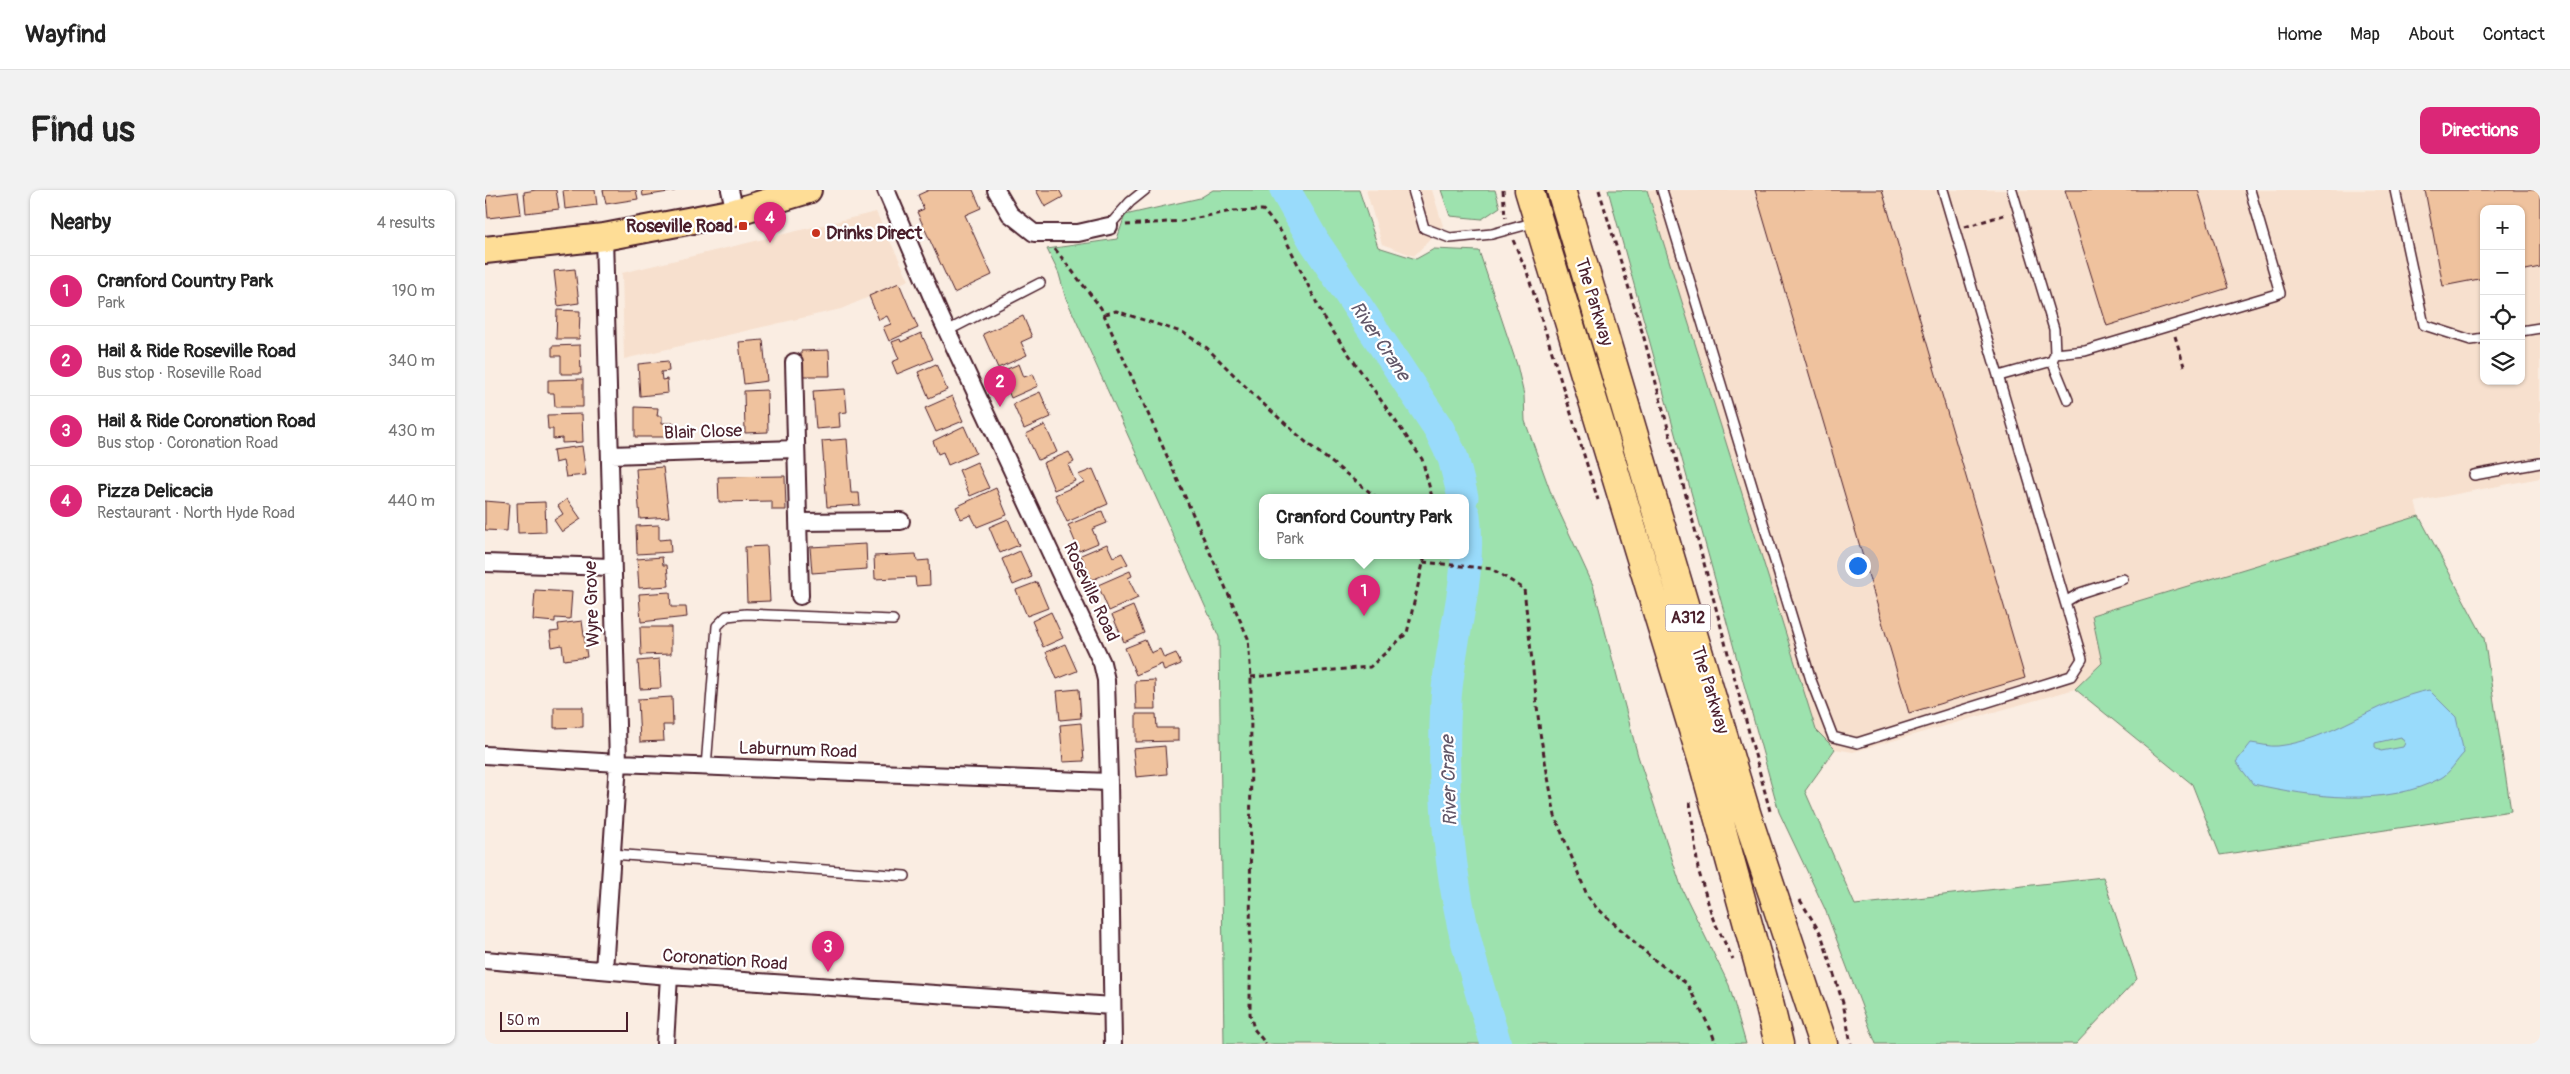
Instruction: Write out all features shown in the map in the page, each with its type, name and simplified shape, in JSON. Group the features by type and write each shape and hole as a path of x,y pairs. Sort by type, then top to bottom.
{"highway":[{"name":"The Parkway","path":"1529,190 1708,778 1779,1044"},
{"name":"The Parkway","path":"1561,190 1747,816 1823,1044"}],"main road":[{"path":"485,250 604,237 733,201 809,190"}],"street":[{"name":"Roseville Road","path":"886,190 947,330 1102,662 1106,680 1109,782 1113,1044"},
{"path":"996,190 1010,214 1034,233 1078,233 1109,226"},
{"name":"Wyre Grove","path":"604,237 611,455 611,567 618,763 604,970"},
{"path":"794,362 800,596"},
{"name":"Blair Close","path":"611,455 796,449"},
{"path":"798,522 901,522"},
{"path":"485,563 611,567"},
{"name":"Laburnum Road","path":"485,755 706,767 1109,782"},
{"name":"Coronation Road","path":"485,960 669,976 1112,1006"},
{"path":"665,1044 669,976"}],"lane":[{"path":"1109,226 1130,202 1145,190"},
{"path":"1413,190 1424,228 1450,238 1493,234 1539,221"},
{"path":"1662,190 1811,680 1833,737 1857,743 2071,676 2082,659 1943,190"},
{"path":"2012,190 2054,329 2053,358 2069,400"},
{"path":"1999,376 2053,358 2085,351 2280,293 2250,190"},
{"path":"2395,190 2424,325 2471,340 2480,339"},
{"path":"947,330 1040,283"},
{"path":"2525,330 2540,328"},
{"path":"2474,475 2540,463"},
{"path":"2065,602 2080,593 2123,579"},
{"path":"706,767 717,626 727,616 746,614 893,620"},
{"path":"612,854 905,876"}],"path":[{"path":"1503,190 1503,213"},
{"path":"1599,190 1644,338 1772,816"},
{"path":"1109,226 1182,221 1232,212 1263,210 1283,234 1325,320 1422,459 1431,494"},
{"path":"1955,230 2018,211"},
{"path":"1513,242 1527,272 1601,510"},
{"path":"1063,258 1105,314 1248,638 1251,677 1250,1014 1254,1029 1266,1044"},
{"path":"1105,314 1116,311 1184,333 1207,348 1259,400 1308,444 1372,494"},
{"path":"2171,325 2184,366"},
{"path":"1251,677 1370,668 1407,633 1424,559"},
{"path":"1423,562 1492,569 1523,589 1540,733 1555,816 1587,895 1595,906 1652,958 1687,984 1711,1030 1716,1044"},
{"path":"1689,795 1698,870 1713,919 1734,960"},
{"path":"1796,893 1823,939 1843,1003 1851,1044"}],"shaded area":[{"path":"1366,190 1432,190 1443,226 1414,256 1382,244"},
{"path":"1647,190 2540,190 2540,478 2415,502 2419,516 2092,615 2102,663 2075,689 1853,752 1835,749 1816,730"},
{"path":"876,212 909,280 841,309 624,359 622,273"}],"green space":[{"path":"1213,190 1277,190 1290,214 1436,439 1447,462 1454,488 1455,494 1259,494 1259,559 1458,559 1457,582 1476,582 1481,558 1471,481 1451,429 1308,204 1302,190 1359,190 1378,247 1416,259 1434,249 1479,251 1517,365 1524,395 1525,421 1552,496 1593,585 1638,756 1682,889 1729,985 1746,1044 1224,1044 1219,637 1065,296 1059,274 1047,249 1117,239 1125,215 1200,198"},
{"path":"1441,190 1495,190 1500,207 1482,219 1450,216"},
{"path":"1608,190 1647,190 1816,730 1835,749 1805,791 1855,905 2103,877 2137,979 2076,1044 1876,1044 1825,909 1779,812"},
{"path":"2419,516 2484,638 2511,811 2220,855 2192,784 2075,689 2102,663 2092,615"}],"water":[{"path":"2429,690 2456,717 2464,753 2444,776 2419,787 2372,797 2324,796 2300,793 2253,784 2236,762 2251,743 2275,746 2298,742 2317,736 2410,695","holes":["2401,737 2405,743 2403,747 2381,751 2375,747 2375,743"]}],"building":[{"path":"556,190 559,209 526,213 524,192"},
{"path":"563,190 595,190 597,205 565,209"},
{"path":"603,190 636,190 638,199 606,204"},
{"path":"642,190 675,190 675,191 643,196"},
{"path":"929,190 973,190 981,208 965,215 992,275 954,293 917,212 924,209 918,195"},
{"path":"1036,190 1059,190 1063,197 1045,207"},
{"path":"1755,190 1882,190 2025,678 1909,713"},
{"path":"2065,190 2198,190 2228,288 2107,326"},
{"path":"2425,190 2540,190 2540,267 2525,270 2525,205 2480,205 2480,279 2443,286"},
{"path":"518,192 521,214 488,218 486,196"},
{"path":"575,269 579,303 558,306 554,271"},
{"path":"899,283 918,328 889,341 883,327 891,324 887,316 879,320 869,296"},
{"path":"557,310 580,311 579,339 556,339"},
{"path":"1023,316 1032,337 1021,342 1027,355 998,368 983,334"},
{"path":"921,333 933,359 897,374 892,362 899,359 892,342 900,339 901,342"},
{"path":"763,340 767,381 744,384 739,342"},
{"path":"580,345 581,374 561,374 561,356 552,356 552,346"},
{"path":"829,350 830,376 801,376 801,351"},
{"path":"668,361 669,371 661,372 662,380 667,379 668,393 640,396 638,364"},
{"path":"936,364 947,390 929,398 918,372"},
{"path":"1019,364 1024,377 1033,374 1038,386 1011,398 1000,372"},
{"path":"583,379 583,407 555,407 554,393 548,393 548,380"},
{"path":"845,389 847,412 839,413 840,427 816,429 813,391"},
{"path":"767,390 768,432 745,433 744,391"},
{"path":"1040,392 1051,417 1024,429 1013,404"},
{"path":"952,396 963,421 936,432 925,408"},
{"path":"635,407 658,408 657,416 662,416 662,423 675,423 675,437 635,437"},
{"path":"582,414 583,442 562,443 562,438 553,439 553,429 548,429 547,415"},
{"path":"1045,425 1057,452 1038,460 1026,434"},
{"path":"964,426 976,453 948,465 943,452 938,454 933,441"},
{"path":"847,439 851,493 859,493 860,505 827,507 822,441"},
{"path":"582,446 586,475 566,477 563,461 555,463 553,450"},
{"path":"1069,452 1074,462 1068,465 1075,481 1054,490 1043,463"},
{"path":"977,462 989,488 970,496 959,470"},
{"path":"663,467 669,517 640,519 636,469"},
{"path":"1093,469 1108,504 1067,522 1055,495 1084,482 1078,475"},
{"path":"785,476 786,510 772,510 772,501 719,502 718,477"},
{"path":"996,488 1007,515 977,527 971,515 961,519 956,507"},
{"path":"567,499 581,519 562,532 554,520 563,514 558,506"},
{"path":"485,501 509,503 507,531 485,530"},
{"path":"545,502 546,532 518,533 517,503"},
{"path":"1102,511 1107,523 1092,529 1098,543 1079,551 1068,525"},
{"path":"1008,519 1019,545 1000,553 989,527"},
{"path":"659,525 659,540 670,539 671,552 637,554 636,526"},
{"path":"866,544 867,569 812,573 810,547"},
{"path":"1107,544 1113,557 1122,553 1128,564 1092,580 1081,555"},
{"path":"767,546 770,601 747,602 745,547"},
{"path":"1020,551 1032,577 1013,585 1002,559"},
{"path":"916,554 917,561 929,560 930,585 916,586 915,577 875,579 874,556"},
{"path":"662,557 663,565 667,565 669,586 639,588 637,559"},
{"path":"1130,571 1132,576 1128,578 1138,598 1109,611 1098,585"},
{"path":"1037,582 1048,608 1027,616 1016,590"},
{"path":"535,590 572,592 570,619 555,618 555,622 533,620"},
{"path":"670,592 671,607 686,607 687,617 641,622 639,594"},
{"path":"1133,606 1144,633 1124,642 1112,615"},
{"path":"1051,612 1063,638 1043,647 1032,621"},
{"path":"582,621 587,657 564,660 562,645 552,647 550,632 559,631 558,624"},
{"path":"640,627 671,627 671,654 641,655"},
{"path":"1145,640 1151,653 1160,649 1164,658 1176,653 1181,664 1164,671 1162,664 1136,675 1125,648"},
{"path":"1065,644 1077,671 1057,679 1046,652"},
{"path":"659,659 661,688 640,689 638,661"},
{"path":"1155,680 1156,709 1136,709 1135,681"},
{"path":"1079,689 1081,718 1060,720 1057,691"},
{"path":"672,697 673,725 663,725 664,741 640,742 638,699"},
{"path":"554,707 583,707 583,727 554,728"},
{"path":"1136,714 1156,714 1157,728 1178,728 1178,741 1136,742"},
{"path":"1081,723 1084,761 1063,762 1060,725"},
{"path":"1165,746 1167,774 1136,777 1133,749"}],"waterway":[{"name":"River Crane","path":"1285,190 1314,241 1439,429 1453,458 1462,494"},
{"name":"River Crane","path":"1466,559 1464,585 1448,677 1445,728 1445,784 1449,840 1462,923 1496,1044"}],"place":[{"name":"Roseville Road","path":"743,226"},
{"name":"Drinks Direct","path":"816,233"},
{"name":"Pizza Delicacia","path":"770,243"},
{"name":"Hail & Ride Roseville Road","path":"1000,407"},
{"name":"Cranford Country Park","path":"1364,616"},
{"name":"Hail & Ride Coronation Road","path":"828,972"}]}
